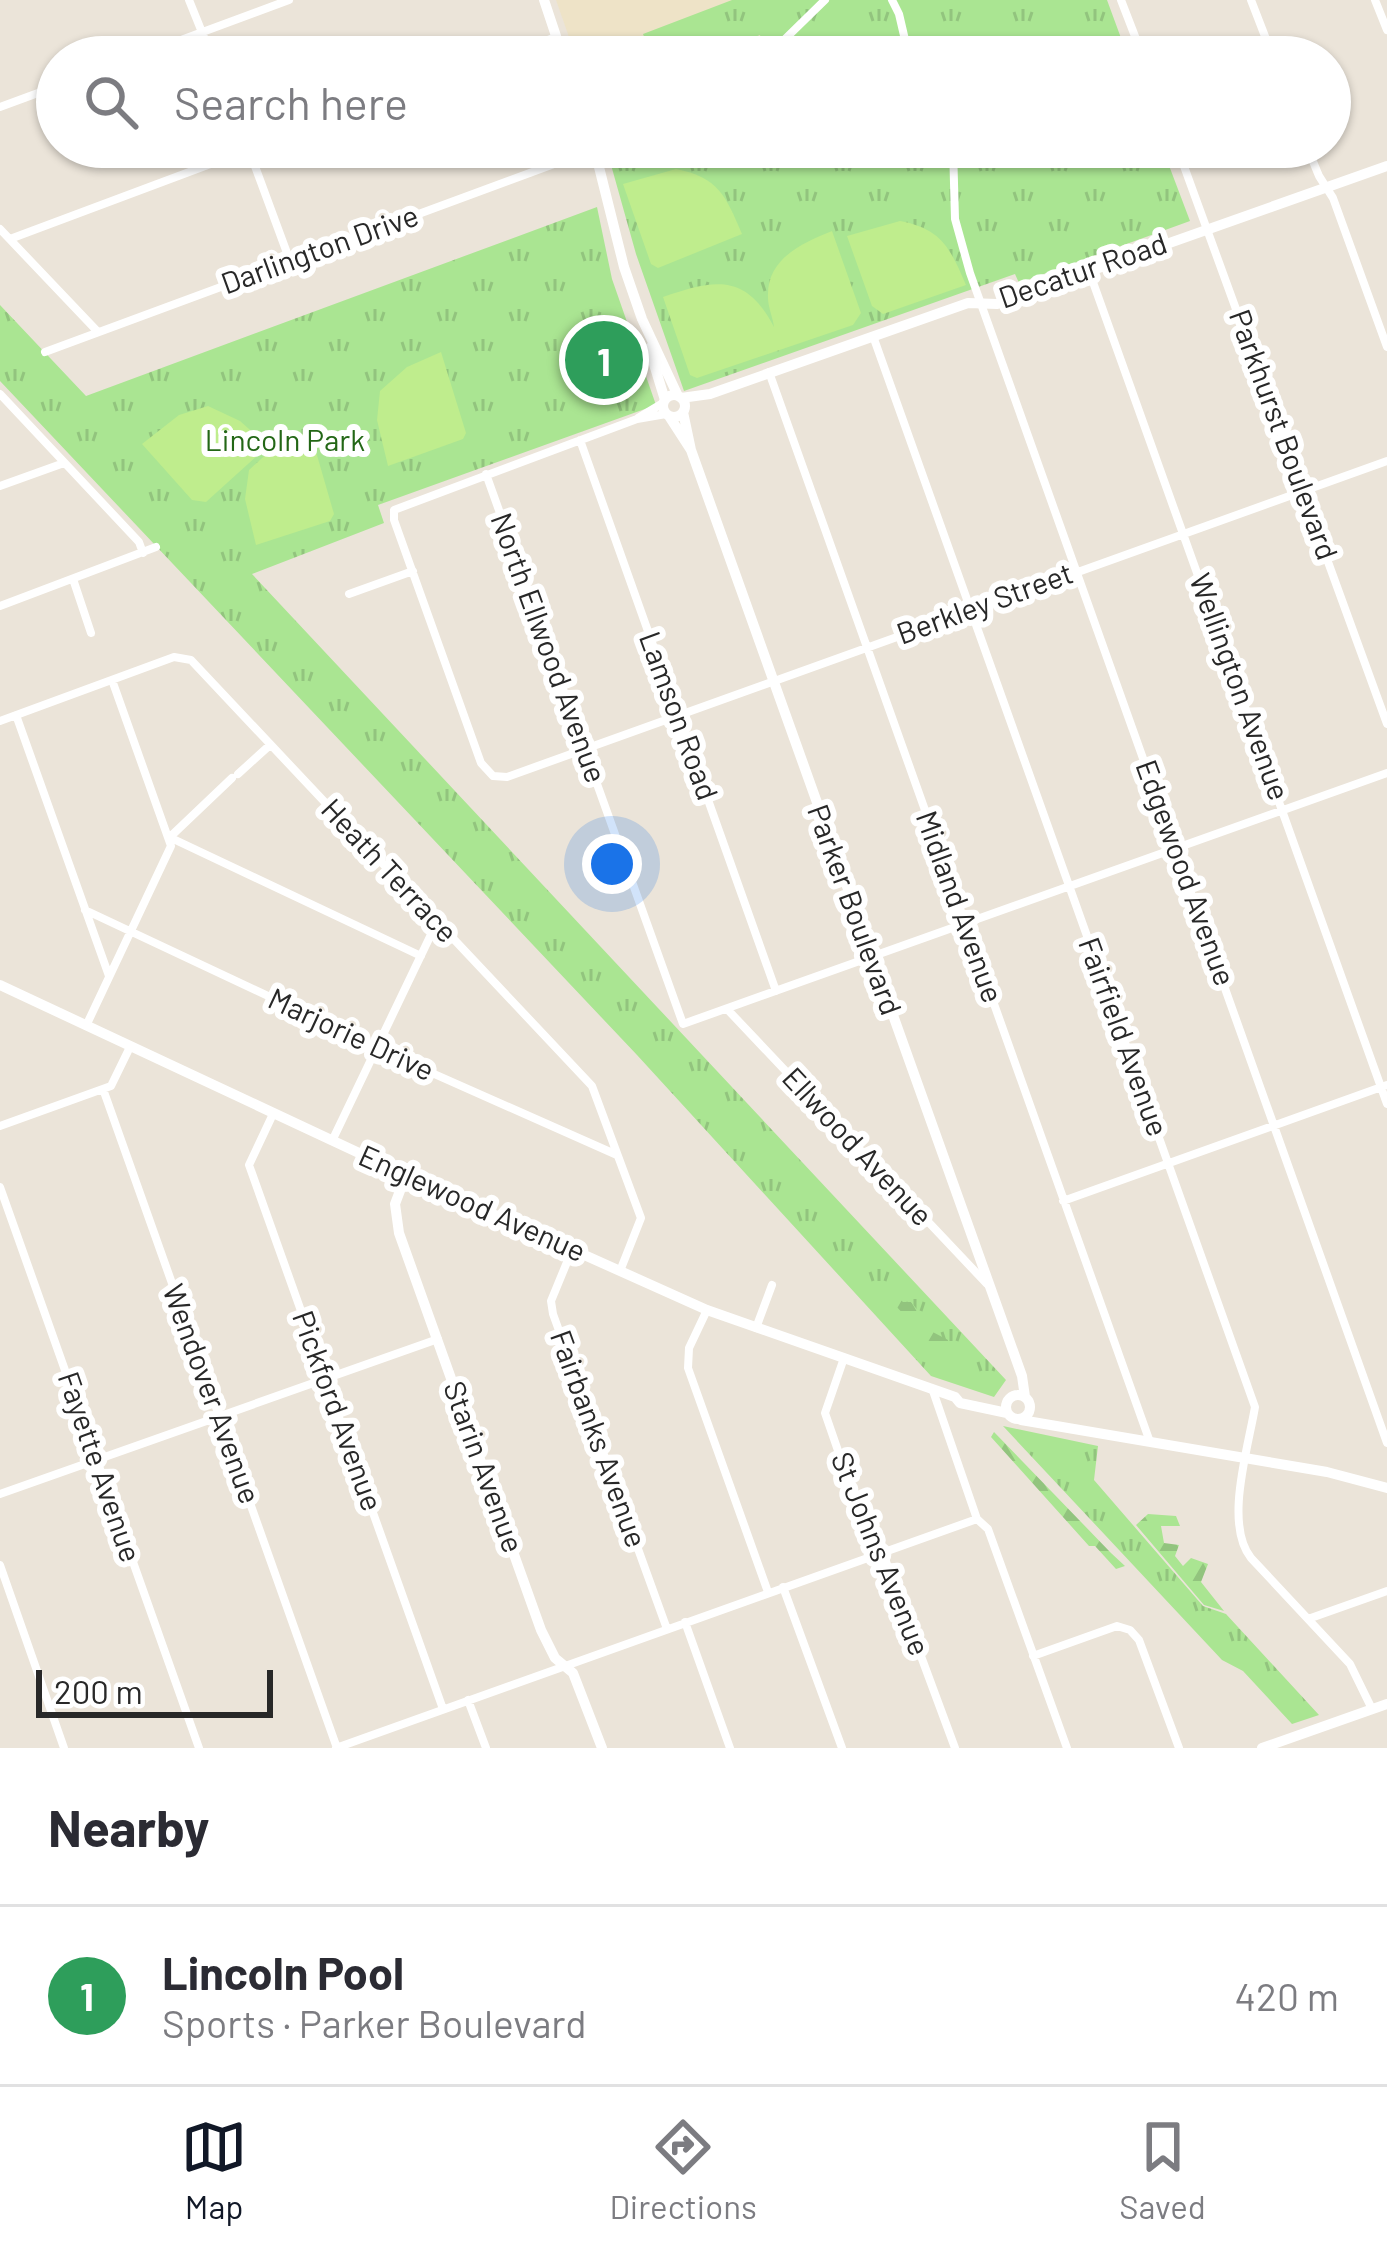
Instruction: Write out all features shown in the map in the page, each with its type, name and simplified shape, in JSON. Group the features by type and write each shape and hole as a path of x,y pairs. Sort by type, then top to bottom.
{"street":[{"path":"189,0 204,36"},
{"path":"191,36 290,0"},
{"path":"544,0 556,36"},
{"path":"788,36 825,0"},
{"path":"892,0 904,36"},
{"path":"1121,0 1135,36"},
{"path":"1251,0 1265,36"},
{"path":"1375,0 1387,30"},
{"path":"0,107 36,94"},
{"name":"Decatur Road","path":"682,404 968,303 997,304 1387,166"},
{"path":"10,238 197,168"},
{"path":"258,168 290,261"},
{"name":"Darlington Drive","path":"45,352 543,168"},
{"name":"Parker Boulevard","path":"602,168 624,267 666,408 691,450"},
{"name":"Edgewood Avenue","path":"954,168 956,218 982,304 1387,1443"},
{"name":"Parkhurst Boulevard","path":"1185,168 1387,724"},
{"path":"1317,168 1387,347"},
{"path":"0,229 98,332"},
{"name":"Wellington Avenue","path":"1089,271 1387,1104"},
{"name":"Fairfield Avenue","path":"873,336 1255,1407 1237,1520 1240,1541 1356,1671 1372,1709"},
{"name":"Parker Boulevard","path":"648,338 682,404 691,450 1028,1400"},
{"name":"Midland Avenue","path":"770,372 1150,1442"},
{"path":"0,394 139,542 142,553"},
{"path":"349,594 413,572 394,520 398,507 682,404"},
{"path":"666,408 682,404"},
{"name":"Lamson Road","path":"580,440 776,992"},
{"name":"Berkley Street","path":"413,572 481,763 488,772 507,777 1387,461"},
{"path":"0,486 64,463"},
{"name":"North Ellwood Avenue","path":"486,474 683,1024 727,1009"},
{"path":"0,606 156,547"},
{"path":"73,580 92,633"},
{"name":"Heath Terrace","path":"0,721 186,657 592,1086 641,1224 620,1271"},
{"path":"86,1026 171,846 112,680"},
{"path":"16,715 109,978"},
{"path":"169,837 270,745"},
{"path":"727,1009 1387,773"},
{"path":"169,837 421,956"},
{"name":"Marjorie Drive","path":"85,910 619,1156"},
{"path":"332,1141 437,922"},
{"name":"Englewood Avenue","path":"0,985 707,1310 955,1397 960,1403 1028,1400"},
{"name":"Ellwood Avenue","path":"727,1009 988,1285"},
{"path":"0,1126 111,1086 130,1047"},
{"path":"1063,1201 1384,1086"},
{"name":"Wendover Avenue","path":"103,1089 337,1748"},
{"name":"Pickford Avenue","path":"273,1114 250,1165 443,1709"},
{"name":"Starin Avenue","path":"406,1175 395,1204 396,1218 437,1339 541,1630 555,1658 573,1673 602,1748"},
{"name":"Fayette Avenue","path":"0,1186 199,1748"},
{"name":"Fairbanks Avenue","path":"572,1250 551,1301 553,1314 667,1629"},
{"path":"755,1329 772,1285"},
{"path":"707,1310 689,1348 688,1367 768,1592"},
{"path":"0,1494 437,1339"},
{"name":"St Johns Avenue","path":"844,1358 825,1413 871,1546 885,1559 955,1748"},
{"path":"1008,1404 1018,1370"},
{"path":"933,1389 977,1520 988,1529 1067,1748"},
{"path":"1021,1420 1028,1415 1028,1400"},
{"path":"1028,1400 1052,1423"},
{"name":"Englewood Avenue","path":"1008,1404 1021,1420 1327,1472 1387,1488"},
{"path":"337,1748 977,1520"},
{"path":"0,1565 64,1748"},
{"path":"783,1587 842,1748"},
{"path":"1308,1619 1387,1591"},
{"path":"685,1622 730,1748"},
{"path":"1033,1655 1117,1626 1130,1630 1139,1640 1180,1748"},
{"path":"468,1700 485,1748"},
{"path":"1262,1748 1387,1704"},
{"path":"378,1733 384,1748"}],"shaded area":[{"path":"556,0 747,0 761,36 569,36"}],"green space":[{"path":"732,0 1107,0 1120,36 644,36"},
{"path":"612,168 1170,168 1190,221 1019,283 1015,274 684,391"},
{"path":"676,169 702,177 719,190 742,234 658,268 651,264 623,184"},
{"name":"Lincoln Park","path":"597,207 612,279 656,405 378,505 384,523 252,574 1006,1380 994,1397 931,1376 637,1055 0,381 0,305 86,396"},
{"path":"900,221 926,229 943,242 966,285 883,314 872,306 847,236"},
{"path":"832,231 861,313 853,325 697,378 690,375 663,297 698,286 728,285 752,297 774,327 769,284 779,263 798,247"},
{"path":"441,352 466,433 463,439 388,466 377,420 380,391 407,367"},
{"path":"208,406 240,421 268,446 206,502 192,500 142,444 179,415"},
{"path":"310,431 334,514 330,521 256,545 245,499 249,470 275,446"},
{"path":"881,1282 903,1302 911,1302 929,1324 927,1329 948,1340 946,1356 880,1288"},
{"path":"1003,1426 1098,1446 1094,1480 1203,1606 1226,1614 1319,1715 1292,1724 1243,1671 1222,1660"},
{"path":"994,1432 1125,1566 1116,1569 1095,1546 1089,1546 991,1437"},
{"path":"1148,1514 1176,1516 1180,1526 1161,1526 1164,1543 1179,1545 1175,1556 1183,1566 1191,1558 1208,1564 1201,1582 1224,1611 1204,1605 1136,1525"}],"water":[{"path":"621,341 631,370 615,376 610,364 586,373 580,356"}],"place":[{"name":"Lincoln Pool","path":"604,360"}]}
